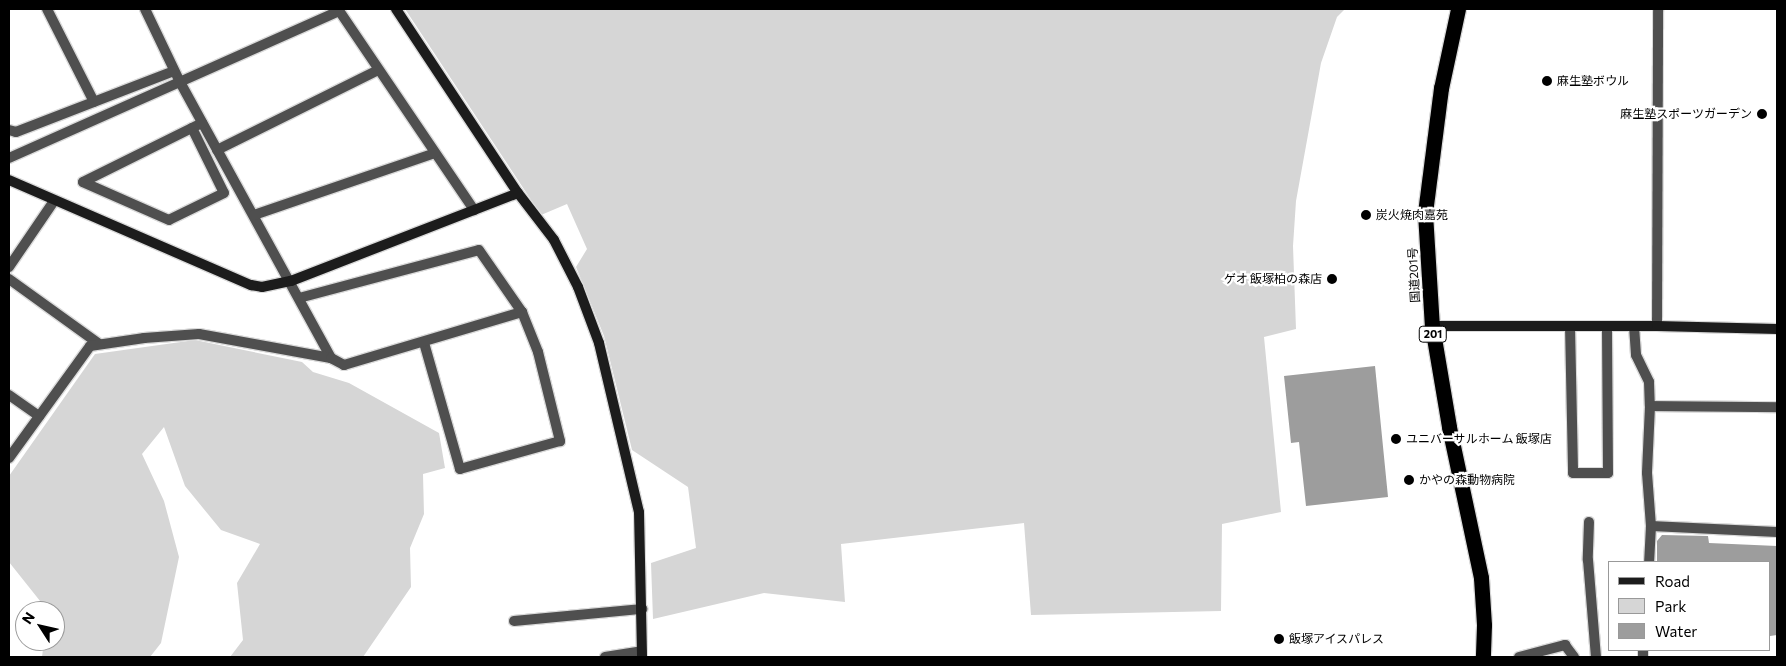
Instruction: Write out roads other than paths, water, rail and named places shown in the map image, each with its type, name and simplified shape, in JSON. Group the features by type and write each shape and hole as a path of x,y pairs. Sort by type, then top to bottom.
{"highway":[{"name":"国道201号","path":"1458,9 1441,88 1425,213 1432,326 1449,427 1481,578 1484,625 1483,657"}],"street":[{"path":"47,9 94,102"},
{"path":"396,9 518,193 554,240 578,287 599,343 639,512 642,610 642,654 605,657"},
{"path":"1657,326 1658,9"},
{"path":"148,10 174,71 291,281 331,358"},
{"path":"9,158 339,10 474,210"},
{"path":"217,150 378,70"},
{"path":"9,130 16,132 174,71"},
{"path":"192,128 224,193 169,220 83,182 202,122"},
{"path":"254,215 435,153"},
{"path":"9,180 251,285 271,287 291,281 518,193"},
{"path":"9,267 54,201"},
{"path":"299,298 479,250 522,312 538,352 560,442 460,469 424,343"},
{"path":"9,279 99,344"},
{"path":"9,458 90,346 144,338 200,334 331,358 344,365 424,343 522,312"},
{"path":"1432,326 1657,326 1777,329"},
{"path":"1570,326 1573,473 1608,473 1607,326"},
{"path":"1634,326 1636,355 1649,382 1650,406 1647,473 1651,526 1649,561"},
{"path":"9,395 39,416"},
{"path":"1650,406 1777,407"},
{"path":"1589,522 1588,560 1596,657"},
{"path":"1651,526 1777,532"},
{"path":"514,621 642,610"},
{"path":"1519,657 1565,646 1574,657"}],"water":[{"path":"1375,366 1388,497 1306,506 1299,442 1291,443 1284,376"},
{"path":"1662,535 1708,536 1709,543 1777,546 1777,635 1771,636 1771,561 1657,561 1657,541"}],"place":[{"name":"麻生塾ボウル","path":"1547,81"},
{"name":"麻生塾スポーツガーデン","path":"1762,114"},
{"name":"炭火焼肉嘉苑","path":"1366,215"},
{"name":"ゲオ 飯塚柏の森店","path":"1332,279"},
{"name":"ユニバーサルホーム 飯塚店","path":"1396,439"},
{"name":"かやの森動物病院","path":"1409,480"},
{"name":"飯塚アイスパレス","path":"1279,639"}]}
